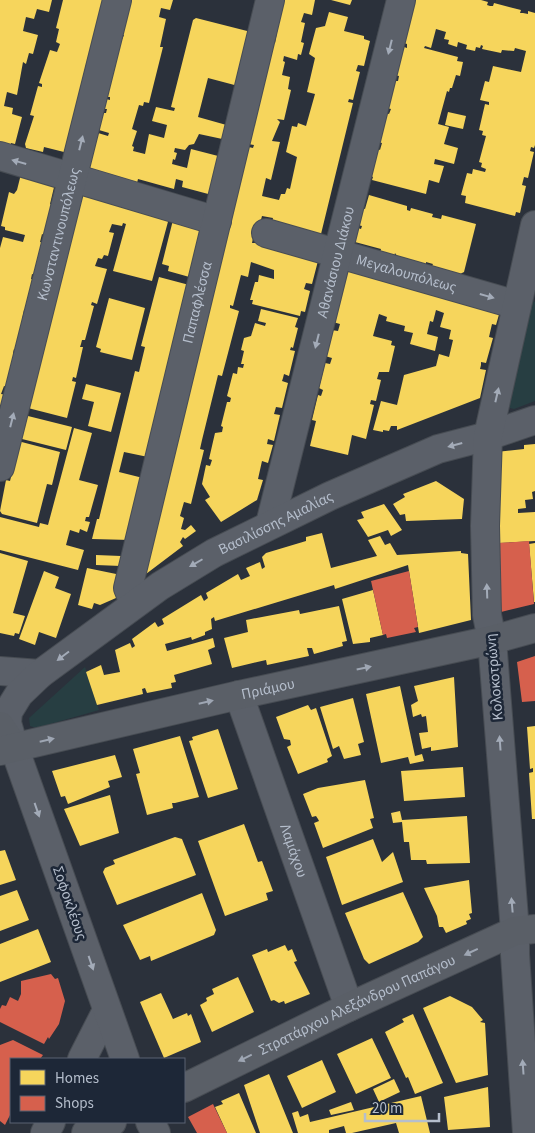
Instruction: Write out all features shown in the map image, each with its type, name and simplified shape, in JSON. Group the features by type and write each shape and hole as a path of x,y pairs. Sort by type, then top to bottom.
{"street":[{"name":"Κωνσταντινουπόλεως","path":"0,467 117,0"},
{"name":"Παπαφλέσσα","path":"134,603 128,588 270,0"},
{"name":"Αθανάσιου Διάκου","path":"270,524 401,0"},
{"path":"0,156 217,221"},
{"name":"Κολοκοτρώνη","path":"527,1133 515,954 525,930 512,911 492,640 488,615 484,526 488,436 525,289 535,225"},
{"name":"Μεγαλουπόλεως","path":"266,234 339,254 525,289"},
{"name":"Βασιλίσσης Αμαλίας","path":"5,741 8,712 19,694 40,674 134,603 214,553 270,524 438,450 535,420"},
{"name":"Πριάμου","path":"5,741 239,695 492,640 535,628"},
{"path":"0,671 40,674"},
{"name":"Λαμάχου","path":"239,695 349,1008"},
{"name":"Σοφοκλέους","path":"5,741 125,1058"},
{"name":"Στρατάρχου Αλεξάνδρου Παπάγου","path":"185,1088 349,1008 525,930"},
{"path":"83,1058 107,1010"},
{"path":"86,1133 110,1123"}],"green space":[{"path":"529,302 535,302 535,401 514,409 510,408 508,404"},
{"path":"85,667 99,710 36,728 30,726 29,718"}],"building: Homes":[{"path":"0,0 52,0 49,12 37,9 34,19 26,17 23,31 38,35 33,54 29,53 26,64 23,62 17,95 7,92 4,106 13,108 12,114 22,117 15,144 11,143 10,148 0,145"},
{"path":"63,0 103,0 95,30 98,30 91,57 88,57 87,64 90,65 83,90 80,89 79,96 81,97 64,152 44,147 43,152 26,148 25,144 34,116 30,115 38,86 42,87 42,84 39,83 50,50 57,52 60,44 56,42 59,29 56,28"},
{"path":"132,0 173,0 170,10 161,8 159,17 166,19 160,47 163,47 149,103 144,102 143,106 139,105 132,129 137,131 132,146 134,147 133,151 145,154 149,134 164,138 167,125 152,121 156,107 174,111 175,108 171,107 193,20 196,18 255,33 242,87 208,78 198,117 230,126 227,140 199,134 194,144 189,145 185,150 175,148 174,152 177,153 172,164 187,168 191,149 222,157 212,195 182,187 183,181 176,179 174,189 138,179 137,183 85,171 93,138 97,138 98,133 108,136 109,133 99,130 103,113 106,113 107,109 104,109 106,99 110,100 108,93 105,92 110,70 114,71 116,63 112,62 124,35 119,34 126,2 131,3"},
{"path":"283,0 315,0 312,15 304,13 301,22 305,23 301,42 304,43 301,55 298,54 297,60 284,56 283,61 285,62 282,75 290,77 288,89 291,90 284,120 277,119 280,122 272,141 280,142 271,180 266,178 262,196 279,200 281,194 285,194 287,188 290,189 297,157 286,152 292,126 297,127 298,123 306,126 315,94 307,92 315,58 309,54 316,28 325,26 329,12 348,17 344,31 364,36 364,39 370,41 364,66 358,65 356,71 360,72 353,100 349,99 348,102 353,103 321,234 272,222 273,218 262,216 256,239 253,238 252,243 257,241 319,257 312,284 306,283 304,289 310,291 305,312 301,311 300,316 252,304 253,300 250,300 259,275 274,279 274,270 251,262 248,277 241,275 233,306 230,305 230,308 239,311 222,376 218,375 200,449 204,450 191,504 184,502 180,516 184,518 181,529 185,530 191,525 196,531 185,539 183,537 180,542 183,546 142,577 244,146 253,148 254,145 248,144 270,42 275,43"},
{"path":"331,0 352,0 350,5"},
{"path":"413,0 481,0 488,2 487,5 490,6 493,6 494,3 521,10 520,13 528,14 528,11 535,13 535,145 534,148 531,147 530,151 534,152 528,178 524,177 522,185 526,186 520,213 516,212 515,216 465,203 466,196 461,195 467,173 472,174 473,169 485,172 486,169 481,167 482,163 479,162 486,136 482,135 483,131 479,130 485,104 489,105 489,102 480,100 485,81 489,82 493,66 521,72 526,51 515,48 514,51 502,50 501,53 482,49 483,46 481,45 480,48 476,47 475,51 466,49 467,45 458,42 457,47 448,44 449,40 444,39 446,32 436,29 431,48 425,46 424,48 458,57 457,61 463,62 460,76 456,75 452,88 450,88 449,92 447,91 438,124 449,127 444,144 458,148 454,164 435,159 434,164 444,166 439,183 429,180 426,194 372,180 373,177 371,176 378,149 380,150 382,143 378,142 386,113 389,114 391,109 387,108 394,81 398,81 399,76 394,75 401,46 407,48 407,44 404,43"},
{"path":"448,112 466,116 463,129 445,125"},
{"path":"21,174 55,183 50,204 52,205 44,235 42,234 40,242 44,243 35,275 32,274 31,279 36,280 27,311 24,310 22,320 25,321 16,350 14,349 13,353 16,354 7,387 4,386 1,394 7,395 0,418 0,248 3,237 23,242 25,235 5,230 5,227 1,226 9,192 14,194 17,190"},
{"path":"80,189 169,218 152,281 113,271 126,224 123,223 122,226 112,224 109,232 114,233 108,256 104,255 102,259 98,258 95,266 107,269 97,304 92,302 91,305 94,306 85,340 82,340 80,347 83,347 76,378 73,377 72,381 76,382 67,418 28,408"},
{"path":"369,195 407,206 407,210 410,211 411,208 433,214 432,217 441,219 442,215 476,224 464,272 460,274 432,266 433,264 426,262 426,264 397,256 395,253 394,257 380,253 381,249 355,242 358,228 361,229 362,226 358,225 362,208 365,209"},
{"path":"174,216 207,224 193,278 168,271 169,266 162,264"},
{"path":"348,265 500,311 496,325 492,324 489,337 493,338 486,363 481,362 480,369 486,370 480,398 397,430 397,426 391,426 389,431 383,430 383,432 373,430 381,401 397,405 404,375 436,366 439,354 449,357 453,340 449,339 451,330 440,327 444,313 436,310 433,322 430,321 427,334 438,337 435,351 410,344 413,333 404,331 405,326 386,321 387,317 379,314 373,336 392,341 391,345 395,346 389,372 379,372 377,379 381,380 376,401 371,400 370,404 374,405 366,439 352,435 348,455 310,446 316,421 312,420 318,395 321,396 323,390 319,388 325,363 330,364 332,358 325,356 331,330 338,331 340,324 333,322"},
{"path":"159,277 193,286 148,457 124,452 119,472 143,478 131,540 92,539 97,519 99,519 135,371 139,372 145,347 141,346"},
{"path":"109,298 145,308 132,360 100,352 101,349 96,347"},
{"path":"261,309 298,318 295,327 298,328 293,348 291,347 290,350 295,351 289,376 284,374 282,381 288,383 282,408 276,407 274,414 280,415 274,441 268,439 267,444 273,445 268,463 262,461 258,479 263,480 257,500 221,522 205,500 210,497 202,484 206,465 210,466 212,460 209,459 215,433 222,432 223,427 221,426 227,402 230,402 231,398 227,396 233,373 237,374 238,367 243,368 244,364 241,364 244,351 241,350 244,338 251,336 255,323 265,326 266,323 258,321"},
{"path":"86,384 121,393 111,432 88,426 94,402 82,399"},
{"path":"24,415 72,427 66,450 18,438"},
{"path":"74,428 92,433 79,480 98,485 89,517 86,517 85,521 90,522 87,532 80,529 79,533 70,530 66,545 84,550 78,570 0,550 0,517 39,527 40,523 48,525"},
{"path":"14,440 60,452 52,485 47,484 37,523 2,514 0,511 6,480 10,481 13,469"},
{"path":"535,444 535,491 532,492 533,499 525,500 526,508 518,509 518,513 535,512 535,541 499,543 499,538 495,538 496,452 524,449 524,445"},
{"path":"436,481 464,499 462,519 406,521 405,514 400,515 393,504 405,497 403,494"},
{"path":"384,504 402,530 391,536 388,530 368,537 357,520 364,518 361,512"},
{"path":"322,533 331,568 377,556 368,540 380,536 385,545 390,543 397,555 461,551 461,553 468,554 471,620 419,633 408,565 335,589 334,585 215,621 214,617 211,619 212,629 205,632 205,635 192,640 191,637 165,644 167,651 213,638 215,647 208,650 212,664 174,675 176,682 171,683 172,688 147,693 145,688 142,689 143,694 97,705 86,672 101,665 104,675 120,672 115,650 130,643 132,648 135,646 132,639 155,622 158,627 164,624 162,619 201,595 204,601 208,598 206,593 238,574 241,580 250,576 246,568 260,562 262,569 265,567 262,557 266,553 306,541 306,537"},
{"path":"535,543 535,602 534,602 529,544"},
{"path":"0,553 28,561 13,613 25,616 19,634 15,633 14,636 0,633"},
{"path":"96,555 121,556 121,566 96,565"},
{"path":"87,568 121,575 116,598 100,605 94,603 92,609 78,605"},
{"path":"44,571 59,577 55,588 71,594 56,638 39,632 35,645 19,639"},
{"path":"373,590 383,635 370,638 370,642 353,644 342,599"},
{"path":"339,606 347,641 342,642 343,646 314,654 312,648 307,648 309,656 267,665 266,660 232,668 224,638 248,632 246,620 299,610 300,614"},
{"path":"454,677 458,747 431,751 431,747 422,749 419,733 428,732 426,716 422,717 421,714 413,717 411,705 418,701 414,686"},
{"path":"400,686 415,756 422,754 424,761 410,764 408,757 381,763 366,694"},
{"path":"353,698 364,742 358,744 361,755 344,759 339,746 333,749 320,707"},
{"path":"308,705 311,710 316,708 332,756 327,759 328,762 298,774 287,747 291,745 290,740 284,739 276,717"},
{"path":"535,726 535,819 532,819 529,773 533,772 533,768 530,769 527,727"},
{"path":"218,729 238,789 208,798 189,741 193,740 192,737"},
{"path":"180,736 199,797 172,803 173,808 147,815 136,774 140,773 133,749"},
{"path":"115,755 122,777 108,781 110,787 68,804 65,796 61,797 52,771"},
{"path":"463,767 465,797 404,801 401,771"},
{"path":"365,780 374,818 370,819 373,828 323,848 314,823 319,821 316,816 312,817 303,794 318,788"},
{"path":"110,795 119,833 80,846 64,809"},
{"path":"400,811 402,820 467,816 470,863 427,864 426,860 411,860 409,842 404,842 402,822 393,823 391,813"},
{"path":"244,824 258,862 262,861 273,891 266,893 268,900 225,916 198,841"},
{"path":"175,837 182,839 196,875 117,905 103,872 105,868 115,864 113,860"},
{"path":"373,839 382,862 393,852 403,882 342,905 326,857"},
{"path":"5,850 16,880 0,885 0,851"},
{"path":"469,880 472,913 469,914 471,919 466,921 467,924 446,933 443,927 439,927 437,916 424,888"},
{"path":"17,890 29,920 0,931 0,896"},
{"path":"403,892 423,937 418,942 369,964 364,959 345,913"},
{"path":"202,893 216,930 214,935 151,961 150,956 140,960 123,925"},
{"path":"38,929 51,962 0,982 0,944"},
{"path":"285,945 288,951 292,949 297,961 294,962 310,994 285,1004 284,1001 279,1003 274,1000 271,1001 252,955 267,949 268,952"},
{"path":"238,977 254,1012 212,1032 200,1005 207,1001 206,998 214,994 212,989"},
{"path":"161,993 173,1019 187,1013 188,1016 191,1014 201,1042 164,1058 140,1002"},
{"path":"450,996 472,1007 483,1020 480,1022 485,1023 488,1075 456,1083 423,1008"},
{"path":"413,1014 443,1083 415,1094 385,1032 404,1022 402,1019"},
{"path":"372,1038 391,1078 356,1094 337,1054"},
{"path":"322,1060 336,1092 302,1108 287,1076"},
{"path":"269,1074 293,1133 260,1133 244,1085"},
{"path":"394,1079 400,1092 379,1102 373,1089"},
{"path":"488,1087 490,1127 448,1130 444,1097"},
{"path":"239,1093 256,1133 227,1133 215,1107 223,1104 221,1101"},
{"path":"421,1096 430,1133 399,1133 396,1123 352,1133 346,1133 344,1126 329,1130 329,1133 298,1133 292,1113 298,1111 300,1117 308,1114 310,1122"},
{"path":"351,1102 354,1110 331,1115 329,1110"}],"building: Shops":[{"path":"529,541 534,604 501,612 497,546 500,546 499,543"},
{"path":"409,571 418,627 414,628 416,632 387,638 386,634 383,635 371,581"},
{"path":"535,656 535,701 522,702 517,662"},
{"path":"51,974 55,979 58,978 65,1001 59,1024 44,1044 0,1022 0,1009 2,1005 6,1006 10,997 18,1001 21,994 21,981"},
{"path":"13,1040 43,1055 41,1058 10,1058 10,1115 5,1125 0,1121 0,1045"},
{"path":"213,1104 227,1133 197,1133 188,1117"}]}
